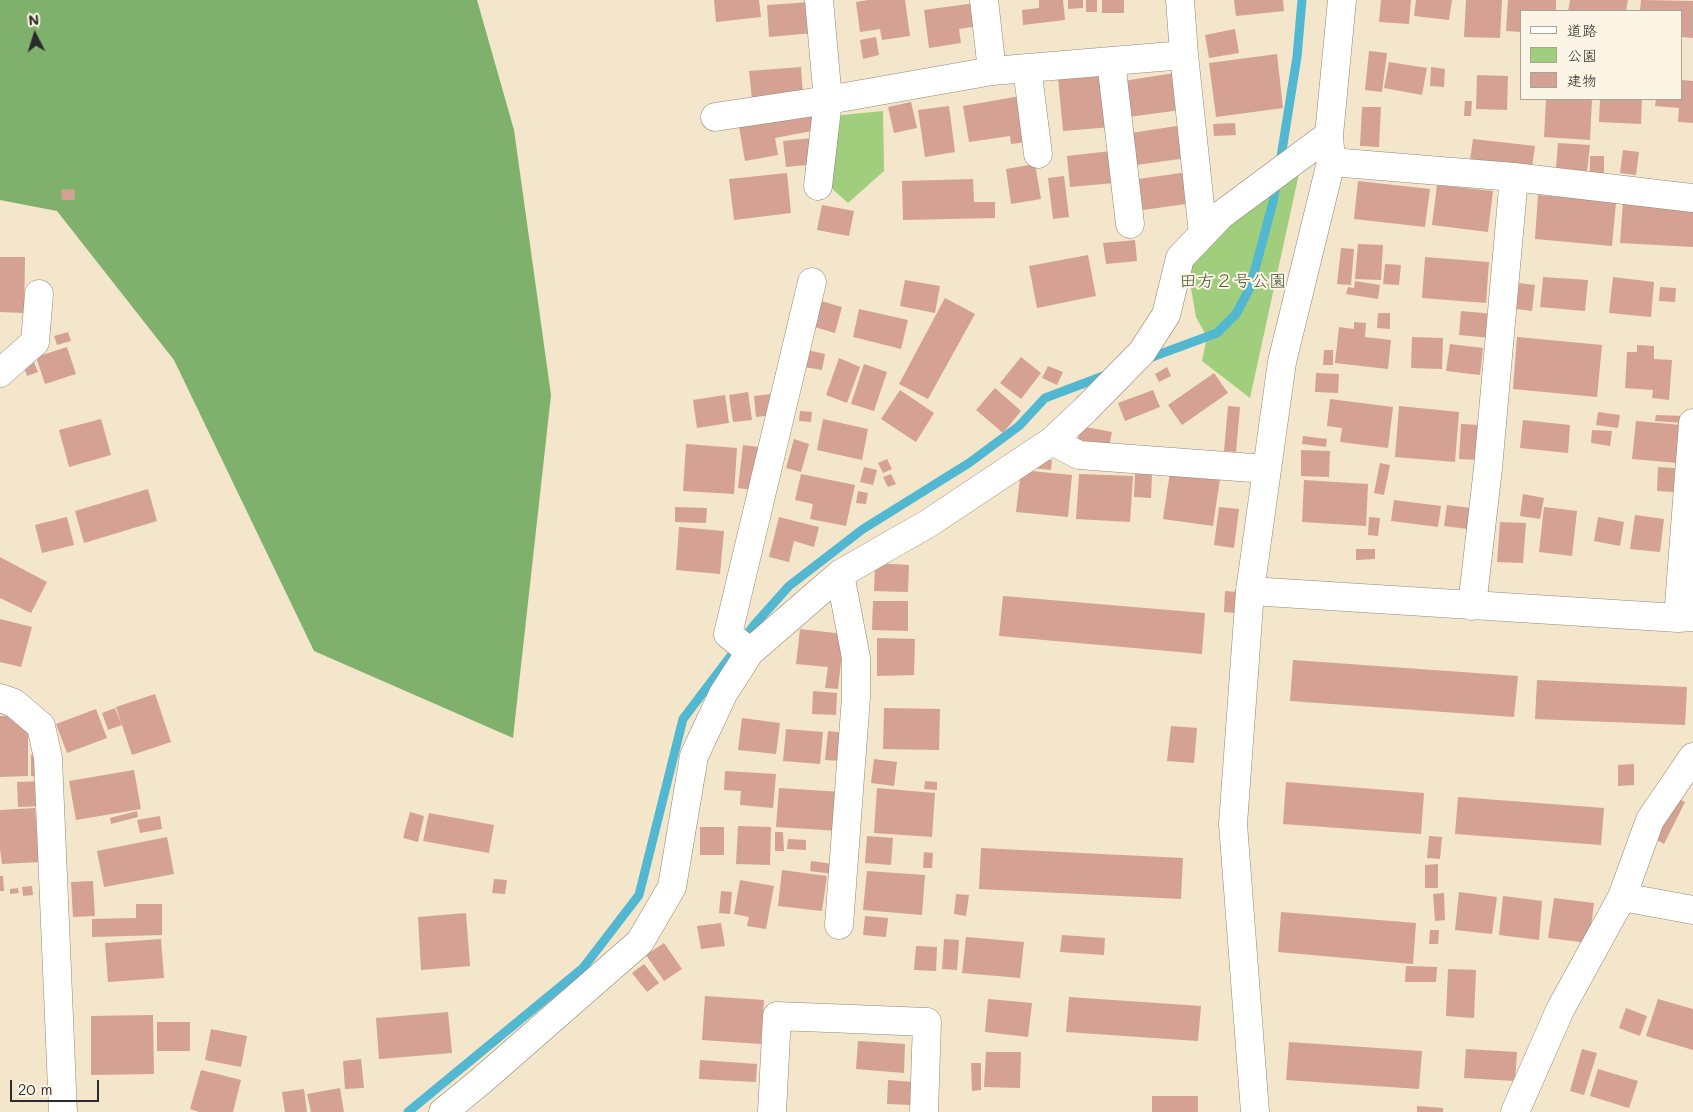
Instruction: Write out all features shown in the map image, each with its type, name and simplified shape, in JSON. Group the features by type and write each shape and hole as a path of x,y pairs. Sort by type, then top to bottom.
{"street":[{"path":"818,0 828,100 818,186"},
{"path":"984,0 992,71"},
{"path":"1180,0 1203,234"},
{"path":"1255,1112 1234,824 1250,591 1282,362 1331,162 1329,135 1342,0"},
{"path":"715,116 828,100 992,71 1184,55"},
{"path":"1111,61 1130,224"},
{"path":"1027,68 1038,154"},
{"path":"443,1112 640,942 672,887 694,756 723,694 750,652 840,574 929,524 1052,441 1142,352 1166,314 1180,258 1221,215 1329,135"},
{"path":"1331,162 1514,177 1693,198"},
{"path":"1472,606 1488,468 1514,177"},
{"path":"750,652 728,634 812,282"},
{"path":"0,374 35,342 39,294"},
{"path":"1250,591 1686,618 1693,422"},
{"path":"1052,441 1078,455 1266,469"},
{"path":"839,925 856,697 856,658 840,574"},
{"path":"0,698 14,703 41,726 48,758 63,1112"},
{"path":"1514,1112 1560,1010 1622,897 1650,820 1693,757"},
{"path":"1622,897 1693,910"},
{"path":"772,1112 777,1016 927,1022 924,1112"}],"green space":[{"path":"0,0 477,0 514,130 551,395 513,738 314,651 174,360 57,211 0,200"},
{"path":"883,111 884,171 848,203 826,183 827,141 842,115"},
{"name":"田方２号公園","path":"1300,169 1250,398 1202,361 1207,337 1196,317 1188,271 1225,221"}],"building":[{"path":"714,0 759,0 761,17 716,22"},
{"path":"868,0 905,0 910,36 882,40 880,29 860,32 856,2"},
{"path":"1039,0 1063,0 1065,20 1023,25 1022,10 1039,8"},
{"path":"1068,0 1083,0 1083,8 1068,9"},
{"path":"1086,0 1097,0 1097,12 1086,12"},
{"path":"1102,0 1124,0 1124,13 1102,13"},
{"path":"1234,0 1283,0 1284,11 1236,16"},
{"path":"1381,0 1411,0 1409,24 1379,22"},
{"path":"1416,0 1452,0 1449,20 1414,16"},
{"path":"1466,0 1502,0 1500,38 1464,37"},
{"path":"1508,0 1556,0 1556,10 1520,10 1520,32 1506,31"},
{"path":"1570,0 1628,0 1626,10 1568,10"},
{"path":"1641,0 1693,1 1693,38 1683,37 1683,10 1640,10"},
{"path":"811,2 813,33 769,37 767,5"},
{"path":"975,3 978,26 959,29 961,43 929,48 924,10"},
{"path":"1235,29 1239,53 1209,58 1205,35"},
{"path":"876,37 879,55 863,59 860,40"},
{"path":"1369,51 1387,53 1382,92 1365,90"},
{"path":"1277,54 1283,108 1216,117 1209,63"},
{"path":"1389,62 1427,68 1422,95 1384,88"},
{"path":"801,67 803,96 752,100 749,71"},
{"path":"1431,67 1445,69 1444,87 1430,86"},
{"path":"1175,73 1180,110 1129,117 1123,81"},
{"path":"1107,74 1112,127 1063,131 1058,78"},
{"path":"1477,75 1508,76 1507,110 1476,109"},
{"path":"1683,80 1693,81 1693,123 1678,122 1679,108 1655,106 1656,100 1683,100"},
{"path":"1020,96 1028,142 1011,144 1010,136 969,142 963,106"},
{"path":"1546,100 1592,100 1590,140 1544,137"},
{"path":"1600,100 1642,100 1641,124 1599,122"},
{"path":"1465,101 1472,101 1471,116 1464,116"},
{"path":"911,102 917,128 894,133 888,107"},
{"path":"949,106 955,152 925,157 918,110"},
{"path":"1362,107 1381,107 1379,147 1360,146"},
{"path":"813,108 817,130 775,138 778,155 745,161 738,121"},
{"path":"1235,123 1236,135 1214,136 1213,124"},
{"path":"1183,125 1187,158 1136,165 1131,133"},
{"path":"813,138 816,164 786,167 783,141"},
{"path":"1473,139 1535,146 1532,167 1470,161"},
{"path":"1558,143 1590,145 1587,171 1556,168"},
{"path":"1623,150 1639,152 1636,175 1620,173"},
{"path":"1111,151 1114,183 1070,187 1067,156"},
{"path":"1590,156 1604,156 1604,174 1590,174"},
{"path":"1035,164 1041,199 1011,204 1006,169"},
{"path":"1188,172 1193,203 1143,210 1138,179"},
{"path":"787,173 791,213 734,220 729,179"},
{"path":"1064,176 1069,217 1053,219 1048,178"},
{"path":"973,179 974,202 995,202 995,218 903,220 902,181"},
{"path":"1358,181 1430,189 1425,227 1354,219"},
{"path":"1437,185 1493,191 1488,232 1432,225"},
{"path":"74,189 75,200 62,200 61,190"},
{"path":"1538,195 1616,202 1612,246 1535,239"},
{"path":"1623,202 1693,205 1693,247 1620,243"},
{"path":"822,205 854,211 849,236 817,230"},
{"path":"1135,240 1137,261 1106,264 1103,243"},
{"path":"1358,244 1383,245 1381,280 1355,279"},
{"path":"1341,248 1354,249 1351,285 1337,284"},
{"path":"1088,255 1096,296 1037,308 1029,266"},
{"path":"0,257 25,257 24,313 0,312"},
{"path":"1425,257 1489,262 1486,303 1422,298"},
{"path":"1385,264 1401,265 1399,285 1383,284"},
{"path":"1543,277 1588,280 1585,311 1540,307"},
{"path":"1613,277 1654,282 1651,317 1609,313"},
{"path":"905,280 940,286 935,313 900,306"},
{"path":"1355,281 1380,285 1378,299 1346,294 1348,287 1354,288"},
{"path":"1519,283 1535,285 1532,311 1516,309"},
{"path":"1660,287 1676,288 1675,302 1659,301"},
{"path":"945,298 975,314 928,399 899,384"},
{"path":"818,300 842,307 835,333 811,326"},
{"path":"859,309 908,320 901,349 853,337"},
{"path":"1461,311 1494,314 1492,338 1459,335"},
{"path":"1378,313 1390,313 1390,329 1377,328"},
{"path":"1354,322 1366,323 1365,337 1391,340 1388,369 1335,363 1339,327 1354,329"},
{"path":"68,332 71,341 57,345 54,336"},
{"path":"1412,337 1443,338 1442,369 1411,368"},
{"path":"1517,337 1602,345 1597,397 1513,389"},
{"path":"1450,344 1483,348 1480,375 1446,371"},
{"path":"1637,345 1654,346 1654,359 1672,360 1669,400 1652,398 1653,390 1625,388 1627,352 1637,352"},
{"path":"67,347 76,374 45,384 36,357"},
{"path":"807,350 825,354 822,370 804,367"},
{"path":"1324,350 1333,350 1333,365 1323,365"},
{"path":"1021,357 1041,373 1021,399 1000,383"},
{"path":"839,358 860,367 847,403 826,395"},
{"path":"33,360 38,372 27,376 23,365"},
{"path":"864,364 887,372 874,411 851,404"},
{"path":"1048,366 1063,372 1057,385 1042,378"},
{"path":"1167,367 1171,376 1159,382 1155,374"},
{"path":"1214,373 1228,393 1182,425 1168,405"},
{"path":"1316,373 1339,374 1338,393 1315,392"},
{"path":"995,388 1021,411 1003,433 976,410"},
{"path":"900,390 934,413 916,442 881,419"},
{"path":"1153,390 1160,407 1125,421 1118,403"},
{"path":"748,392 752,420 733,422 729,395"},
{"path":"771,394 773,415 756,417 754,396"},
{"path":"725,395 729,423 697,428 693,400"},
{"path":"1330,399 1393,407 1388,448 1340,442 1342,428 1327,426"},
{"path":"1228,406 1240,407 1236,452 1224,451"},
{"path":"1399,406 1459,412 1455,462 1395,457"},
{"path":"800,411 812,412 811,422 799,421"},
{"path":"1598,412 1620,415 1618,428 1596,425"},
{"path":"1656,415 1683,416 1682,423 1655,421"},
{"path":"101,419 111,455 69,467 59,430"},
{"path":"823,419 868,429 862,460 817,450"},
{"path":"1523,420 1570,425 1568,453 1520,448"},
{"path":"1636,421 1682,425 1678,463 1632,459"},
{"path":"1461,424 1480,425 1478,460 1459,459"},
{"path":"1080,426 1112,432 1109,446 1078,440"},
{"path":"1592,430 1612,431 1610,446 1591,443"},
{"path":"1303,436 1327,439 1326,447 1302,444"},
{"path":"794,439 809,444 801,472 786,468"},
{"path":"686,444 737,448 734,494 683,491"},
{"path":"743,445 759,447 754,490 738,488"},
{"path":"1301,450 1330,451 1329,477 1301,476"},
{"path":"1032,458 1052,460 1051,470 1032,468"},
{"path":"887,459 892,469 883,473 878,463"},
{"path":"1380,463 1390,465 1384,495 1374,493"},
{"path":"864,467 877,470 873,485 860,482"},
{"path":"1658,467 1675,468 1674,492 1657,491"},
{"path":"1021,470 1072,475 1068,517 1016,512"},
{"path":"1170,472 1220,479 1213,526 1163,519"},
{"path":"801,474 855,485 846,526 810,519 813,504 795,500"},
{"path":"891,474 896,484 888,487 883,477"},
{"path":"1079,474 1133,476 1130,522 1076,519"},
{"path":"1135,474 1152,474 1151,498 1134,497"},
{"path":"1304,480 1368,484 1366,526 1302,522"},
{"path":"148,489 157,521 84,543 75,511"},
{"path":"858,491 868,493 866,504 856,503"},
{"path":"1523,494 1544,498 1540,519 1520,516"},
{"path":"1394,500 1441,506 1438,527 1391,521"},
{"path":"1447,505 1471,508 1468,529 1444,526"},
{"path":"675,507 707,508 706,523 675,522"},
{"path":"1219,507 1239,509 1234,548 1214,545"},
{"path":"1544,507 1577,511 1572,556 1539,552"},
{"path":"1635,515 1664,519 1660,552 1630,549"},
{"path":"67,517 74,545 42,553 35,525"},
{"path":"779,517 819,527 814,547 794,541 789,562 769,557"},
{"path":"1369,517 1380,518 1378,536 1368,535"},
{"path":"1598,517 1624,522 1620,546 1594,541"},
{"path":"1500,522 1526,523 1523,563 1497,562"},
{"path":"679,527 724,531 720,574 676,570"},
{"path":"1356,549 1375,549 1375,559 1356,560"},
{"path":"0,557 47,582 31,613 0,598"},
{"path":"875,563 909,565 908,592 874,591"},
{"path":"1225,591 1238,592 1237,613 1224,612"},
{"path":"1003,596 1205,613 1202,654 999,636"},
{"path":"873,601 908,601 908,631 872,630"},
{"path":"0,619 32,627 21,667 0,662"},
{"path":"800,629 844,634 838,689 825,688 828,667 796,664"},
{"path":"877,638 915,639 914,675 877,676"},
{"path":"1293,660 1518,676 1514,717 1290,701"},
{"path":"1537,680 1687,687 1685,725 1535,719"},
{"path":"813,691 837,693 836,715 812,714"},
{"path":"155,694 171,742 132,755 116,707"},
{"path":"115,708 122,725 108,730 102,713"},
{"path":"884,708 940,709 939,750 883,749"},
{"path":"96,709 107,738 67,753 56,724"},
{"path":"0,716 28,716 28,776 0,777"},
{"path":"742,718 780,723 776,754 738,750"},
{"path":"1171,726 1197,728 1194,763 1167,761"},
{"path":"786,729 823,732 820,764 783,761"},
{"path":"828,731 846,733 843,761 825,760"},
{"path":"31,755 41,755 40,777 31,776"},
{"path":"874,759 897,762 894,786 871,783"},
{"path":"1634,764 1634,785 1618,786 1618,765"},
{"path":"134,770 141,809 76,820 69,781"},
{"path":"725,771 776,774 773,808 740,805 741,791 724,790"},
{"path":"41,781 42,806 18,807 17,782"},
{"path":"925,781 937,782 937,790 924,789"},
{"path":"1286,782 1424,793 1421,834 1283,824"},
{"path":"779,788 842,792 840,831 776,827"},
{"path":"877,788 935,793 932,837 874,833"},
{"path":"1458,797 1604,808 1601,845 1455,834"},
{"path":"1677,798 1685,802 1664,844 1655,839"},
{"path":"35,808 39,862 2,864 0,810"},
{"path":"137,811 138,817 111,824 110,818"},
{"path":"410,812 424,816 418,842 403,838"},
{"path":"429,813 494,825 489,853 423,841"},
{"path":"160,816 162,829 140,833 137,820"},
{"path":"738,826 771,827 770,865 736,864"},
{"path":"700,827 724,827 724,855 700,855"},
{"path":"775,832 783,832 784,851 775,851"},
{"path":"867,836 893,838 891,865 865,863"},
{"path":"1429,836 1442,837 1440,859 1427,858"},
{"path":"167,837 174,874 104,887 97,851"},
{"path":"788,839 806,840 806,850 787,849"},
{"path":"981,848 1183,858 1181,899 979,889"},
{"path":"924,852 933,853 932,868 923,868"},
{"path":"811,861 833,864 832,874 810,871"},
{"path":"1438,864 1438,888 1425,888 1425,865"},
{"path":"782,870 827,876 822,911 778,906"},
{"path":"867,871 925,875 922,915 863,910"},
{"path":"0,876 3,876 4,891 0,891"},
{"path":"494,879 507,880 505,894 492,893"},
{"path":"740,880 774,886 766,929 747,926 749,917 734,914"},
{"path":"93,881 95,916 73,917 71,882"},
{"path":"32,886 33,895 23,896 22,887"},
{"path":"18,888 19,893 10,894 10,889"},
{"path":"721,891 732,892 730,914 719,913"},
{"path":"1459,892 1497,897 1492,934 1455,930"},
{"path":"1444,893 1445,920 1435,921 1433,894"},
{"path":"956,894 969,895 966,916 954,914"},
{"path":"1503,896 1542,901 1539,940 1499,935"},
{"path":"1554,898 1594,903 1589,943 1548,938"},
{"path":"136,904 162,904 162,935 92,937 92,919 136,918"},
{"path":"1281,912 1416,923 1413,964 1278,952"},
{"path":"466,913 470,966 421,970 418,917"},
{"path":"865,916 888,918 886,937 863,935"},
{"path":"721,923 725,946 701,949 697,926"},
{"path":"1430,930 1439,930 1438,944 1429,944"},
{"path":"1062,935 1105,938 1104,955 1060,952"},
{"path":"966,937 1024,942 1020,978 962,973"},
{"path":"161,939 164,978 108,982 105,943"},
{"path":"944,939 959,940 957,970 942,969"},
{"path":"664,943 682,969 664,981 646,955"},
{"path":"916,946 937,947 936,971 914,970"},
{"path":"644,964 659,983 647,992 632,973"},
{"path":"1406,966 1437,967 1436,982 1405,982"},
{"path":"1448,969 1476,970 1474,1018 1446,1016"},
{"path":"705,996 764,1000 761,1044 702,1040"},
{"path":"1069,997 1201,1006 1198,1041 1066,1032"},
{"path":"988,999 1032,1003 1028,1037 985,1032"},
{"path":"1658,999 1693,1009 1693,1050 1646,1036"},
{"path":"1626,1008 1647,1016 1640,1036 1619,1028"},
{"path":"448,1012 452,1053 379,1059 376,1018"},
{"path":"153,1015 154,1074 91,1075 91,1016"},
{"path":"157,1022 190,1022 190,1051 157,1051"},
{"path":"211,1029 247,1036 241,1067 205,1060"},
{"path":"858,1041 905,1044 904,1073 856,1069"},
{"path":"1289,1042 1422,1051 1419,1089 1286,1080"},
{"path":"1466,1049 1517,1052 1515,1081 1464,1078"},
{"path":"1582,1049 1597,1053 1584,1095 1570,1091"},
{"path":"986,1052 1021,1052 1020,1088 984,1087"},
{"path":"361,1059 364,1088 345,1089 343,1061"},
{"path":"700,1060 757,1064 756,1082 699,1079"},
{"path":"971,1063 981,1063 981,1090 972,1091"},
{"path":"1598,1069 1638,1081 1629,1108 1590,1096"},
{"path":"201,1070 241,1080 233,1112 199,1112 190,1109"},
{"path":"888,1080 913,1082 912,1105 887,1104"},
{"path":"340,1088 344,1112 311,1112 307,1094"},
{"path":"304,1089 307,1112 285,1112 282,1092"},
{"path":"1152,1096 1198,1096 1198,1112 1152,1112"},
{"path":"1417,1106 1443,1108 1443,1112 1417,1112"}],"waterway":[{"path":"1280,163 1297,57 1302,0"},
{"path":"1144,360 1217,333 1236,314 1250,288 1277,181"},
{"path":"408,1112 583,968 639,895 683,719 755,624 789,586 863,529 969,463 1019,426 1045,398 1106,375"}]}
